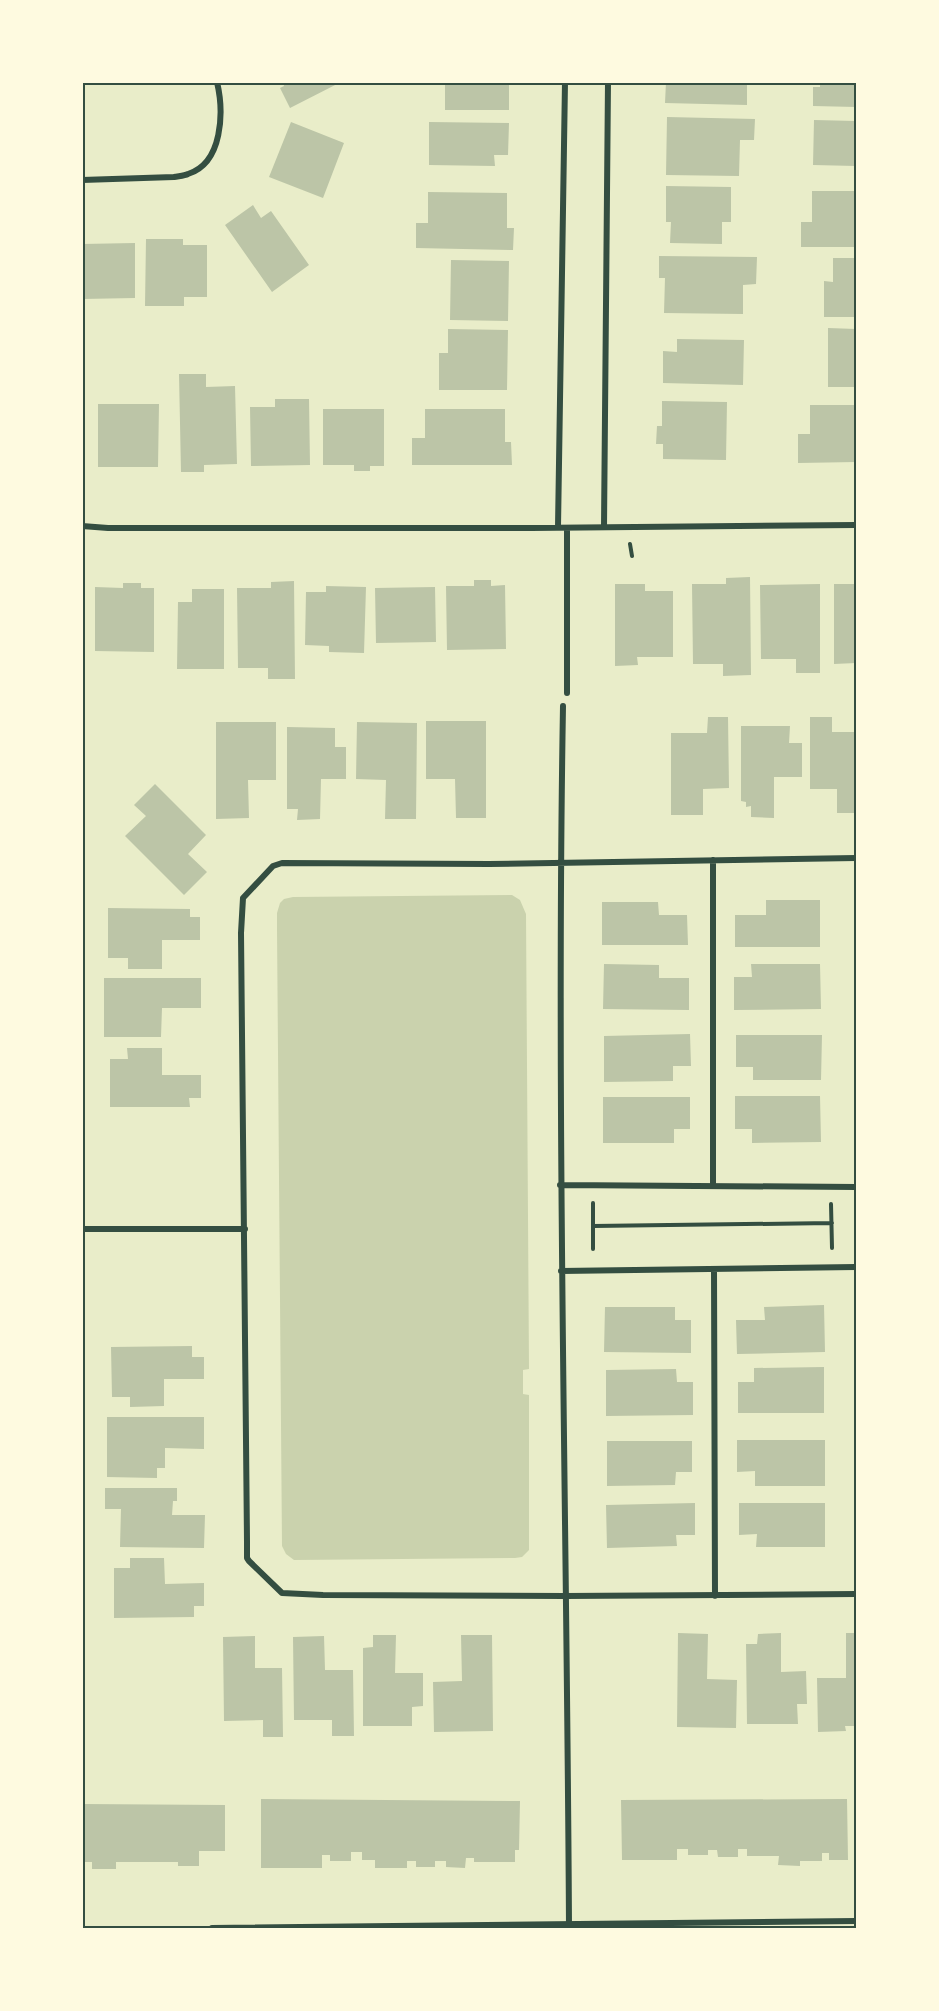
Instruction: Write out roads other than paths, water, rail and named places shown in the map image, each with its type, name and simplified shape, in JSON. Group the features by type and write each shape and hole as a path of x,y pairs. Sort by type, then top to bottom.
{"street":[{"path":"82,180 174,177 189,174 199,168 213,150 219,129 221,104 217,82"},
{"path":"558,527 565,82"},
{"path":"604,527 608,82"},
{"path":"82,526 108,528 567,528 856,525"},
{"path":"567,528 567,693"},
{"path":"563,706 560,863 560,1185 569,1926"},
{"path":"856,858 560,863 282,862 273,866 243,898 242,902 247,1554 249,1561 282,1593 565,1596 856,1594"},
{"path":"712,860 713,1186"},
{"path":"560,1185 856,1187"},
{"path":"82,1230 245,1229"},
{"path":"561,1271 856,1267"},
{"path":"714,1269 715,1596"},
{"path":"212,1929 856,1921"}]}
